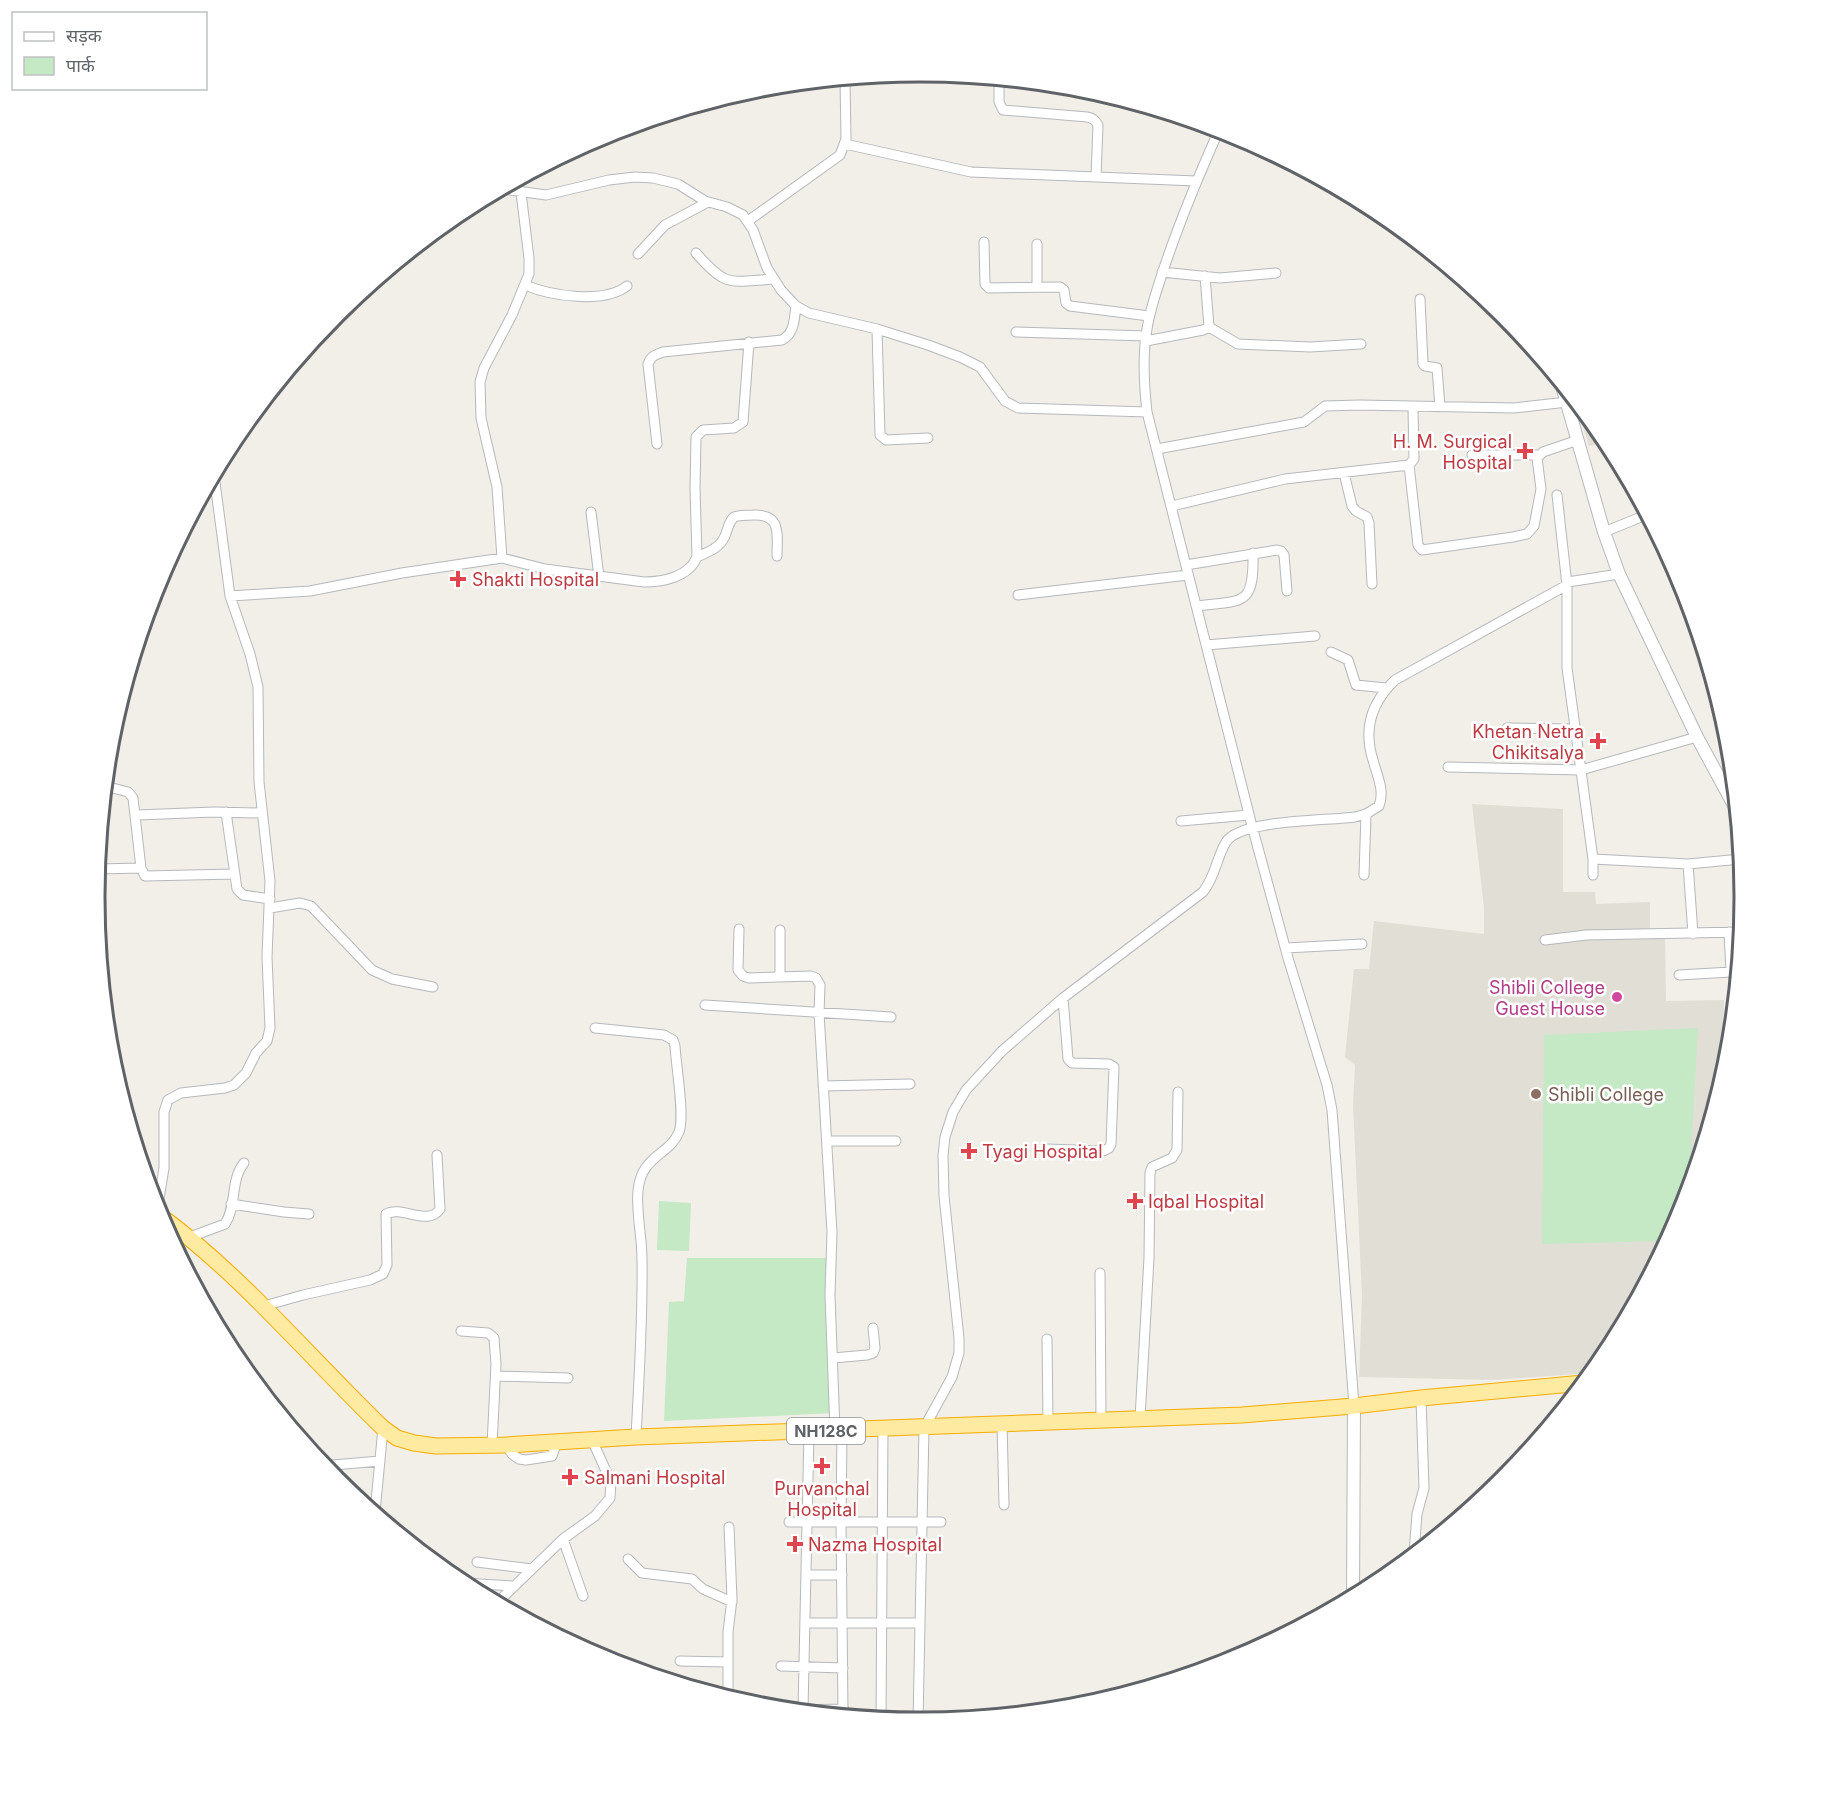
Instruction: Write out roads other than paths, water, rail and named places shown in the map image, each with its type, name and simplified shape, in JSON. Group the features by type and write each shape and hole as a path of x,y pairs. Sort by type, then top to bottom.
{"highway":[{"name":"NH128C","path":"178,1233 190,1237 264,1306 383,1428 397,1438 436,1446 1242,1415 1573,1384"}],"street":[{"path":"748,221 835,161 840,155 845,144 845,86"},
{"path":"999,86 999,102 1003,110 1092,117 1098,125 1096,177"},
{"path":"1215,139 1177,228 1149,316 1144,360 1147,412 1252,826 1318,1053 1332,1110 1354,1406 1353,1586"},
{"path":"845,144 971,172 1196,181"},
{"path":"513,191 546,195 558,194 609,180 635,177 668,180 708,202 737,211 748,221 766,268 773,279 796,306 809,313 877,329 928,345 974,364 985,372 1005,401 1018,408 1147,412"},
{"path":"502,558 497,487 481,418 480,381 525,285 530,265 521,193"},
{"path":"638,254 665,225 708,202"},
{"path":"984,242 986,287 992,289 1062,288 1066,303 1072,307 1149,316"},
{"path":"1037,244 1037,287"},
{"path":"696,253 714,273 728,281 773,279"},
{"path":"1162,273 1226,277 1276,273"},
{"path":"1205,276 1209,327"},
{"path":"525,285 549,294 595,296 622,291 627,286"},
{"path":"1420,299 1423,364 1437,369 1440,407"},
{"path":"657,444 648,364 650,359 663,352 787,338 793,329 796,306"},
{"path":"1016,332 1146,338 1203,330 1209,327"},
{"path":"1209,327 1238,344 1310,346 1361,344"},
{"path":"877,329 880,435 886,440 928,438"},
{"path":"230,596 310,591 402,573 502,558 545,569 599,577 644,582 659,582 671,578 687,570 694,564 697,557 696,436 703,430 734,428 744,422 749,342"},
{"path":"1157,449 1304,422 1325,406 1514,408 1567,402"},
{"path":"1567,403 1604,532 1619,574 1697,737 1727,793"},
{"path":"1172,506 1285,479 1409,465 1414,459 1413,407"},
{"path":"1472,455 1539,455 1578,440"},
{"path":"1409,465 1418,544 1422,550 1428,550 1522,536 1531,531 1540,494 1541,483 1537,463 1539,455"},
{"path":"1344,473 1352,506 1367,517 1369,523 1372,584"},
{"path":"160,1191 164,1168 164,1112 168,1100 181,1093 225,1088 234,1084 246,1073 256,1053 267,1041 270,1028 267,957 270,903 269,861 261,813 258,687 250,654 230,596 216,487"},
{"path":"1557,495 1568,585 1568,668 1593,859 1593,875"},
{"path":"591,512 599,577"},
{"path":"697,557 722,542 728,525 734,517 756,515 767,516 774,520 777,532 777,556"},
{"path":"1604,532 1640,518"},
{"path":"1018,595 1187,570 1253,553 1277,550 1283,553 1287,591"},
{"path":"1196,606 1238,601 1245,598 1253,582 1253,553"},
{"path":"918,1712 920,1522 924,1428 952,1377 959,1353 945,1196 944,1155 949,1122 966,1090 981,1071 1063,998 1203,892 1214,875 1227,841 1239,831 1252,826 1340,819 1366,814 1379,806 1381,800 1379,779 1369,746 1368,728 1378,698 1395,680 1568,585 1568,582 1619,574"},
{"path":"1206,645 1315,636"},
{"path":"1331,652 1348,660 1356,685 1386,688"},
{"path":"1508,728 1575,729"},
{"path":"1448,767 1581,770 1697,737"},
{"path":"113,787 131,794 136,815 142,874 150,878 235,874"},
{"path":"226,812 240,893 270,903 300,903 311,906 372,969 392,979 433,987"},
{"path":"136,815 261,813"},
{"path":"1364,875 1366,814"},
{"path":"1181,821 1250,815"},
{"path":"1593,859 1688,864 1733,860"},
{"path":"1688,864 1693,933"},
{"path":"106,869 141,868"},
{"path":"739,929 738,970 740,974 749,978 816,978 820,985 819,1013 832,1232 830,1295 841,1522 843,1708"},
{"path":"780,930 780,977"},
{"path":"1729,932 1732,953"},
{"path":"1545,940 1586,935 1733,932"},
{"path":"1286,948 1362,944"},
{"path":"1679,975 1730,972"},
{"path":"1047,1149 1103,1151 1111,1144 1114,1067 1109,1064 1072,1063 1068,1059 1063,998"},
{"path":"705,1005 891,1017"},
{"path":"595,1028 664,1035 673,1040 675,1046 680,1115 678,1133 675,1140 647,1165 640,1176 638,1189 642,1259 636,1437"},
{"path":"823,1086 910,1084"},
{"path":"1140,1418 1149,1258 1150,1173 1152,1167 1172,1158 1177,1150 1178,1092"},
{"path":"827,1141 896,1141"},
{"path":"264,1306 303,1294 370,1280 383,1274 387,1265 386,1214 392,1211 430,1217 438,1213 440,1209 437,1155"},
{"path":"190,1237 225,1224 238,1173 244,1163"},
{"path":"231,1204 309,1214"},
{"path":"1100,1273 1101,1419"},
{"path":"833,1358 873,1353 873,1328"},
{"path":"461,1331 491,1334 495,1346 500,1445"},
{"path":"1047,1339 1048,1422"},
{"path":"496,1376 568,1378"},
{"path":"1415,1543 1417,1514 1424,1488 1421,1398"},
{"path":"1002,1423 1004,1505"},
{"path":"376,1503 383,1428"},
{"path":"881,1711 883,1429"},
{"path":"800,1703 805,1667 809,1432"},
{"path":"503,1596 563,1539 595,1516 610,1498 611,1482 592,1440"},
{"path":"336,1465 380,1461"},
{"path":"789,1522 941,1522"},
{"path":"728,1688 728,1632 732,1602 729,1527"},
{"path":"563,1539 583,1596"},
{"path":"628,1559 642,1574 692,1579 703,1589 732,1602"},
{"path":"477,1562 531,1569"},
{"path":"807,1575 842,1575"},
{"path":"481,1583 513,1586"},
{"path":"806,1623 919,1623"},
{"path":"680,1661 728,1662"},
{"path":"781,1666 843,1668"}],"place":[{"name":"H. M. Surgical Hospital","path":"1525,451"},
{"name":"Shakti Hospital","path":"458,579"},
{"name":"Khetan Netra Chikitsalya","path":"1598,741"},
{"name":"Shibli College Guest House","path":"1617,997"},
{"name":"Shibli College","path":"1536,1094"},
{"name":"Tyagi Hospital","path":"969,1151"},
{"name":"Iqbal Hospital","path":"1135,1201"},
{"name":"Purvanchal Hospital","path":"822,1466"},
{"name":"Salmani Hospital","path":"570,1477"},
{"name":"Nazma Hospital","path":"795,1544"}]}
